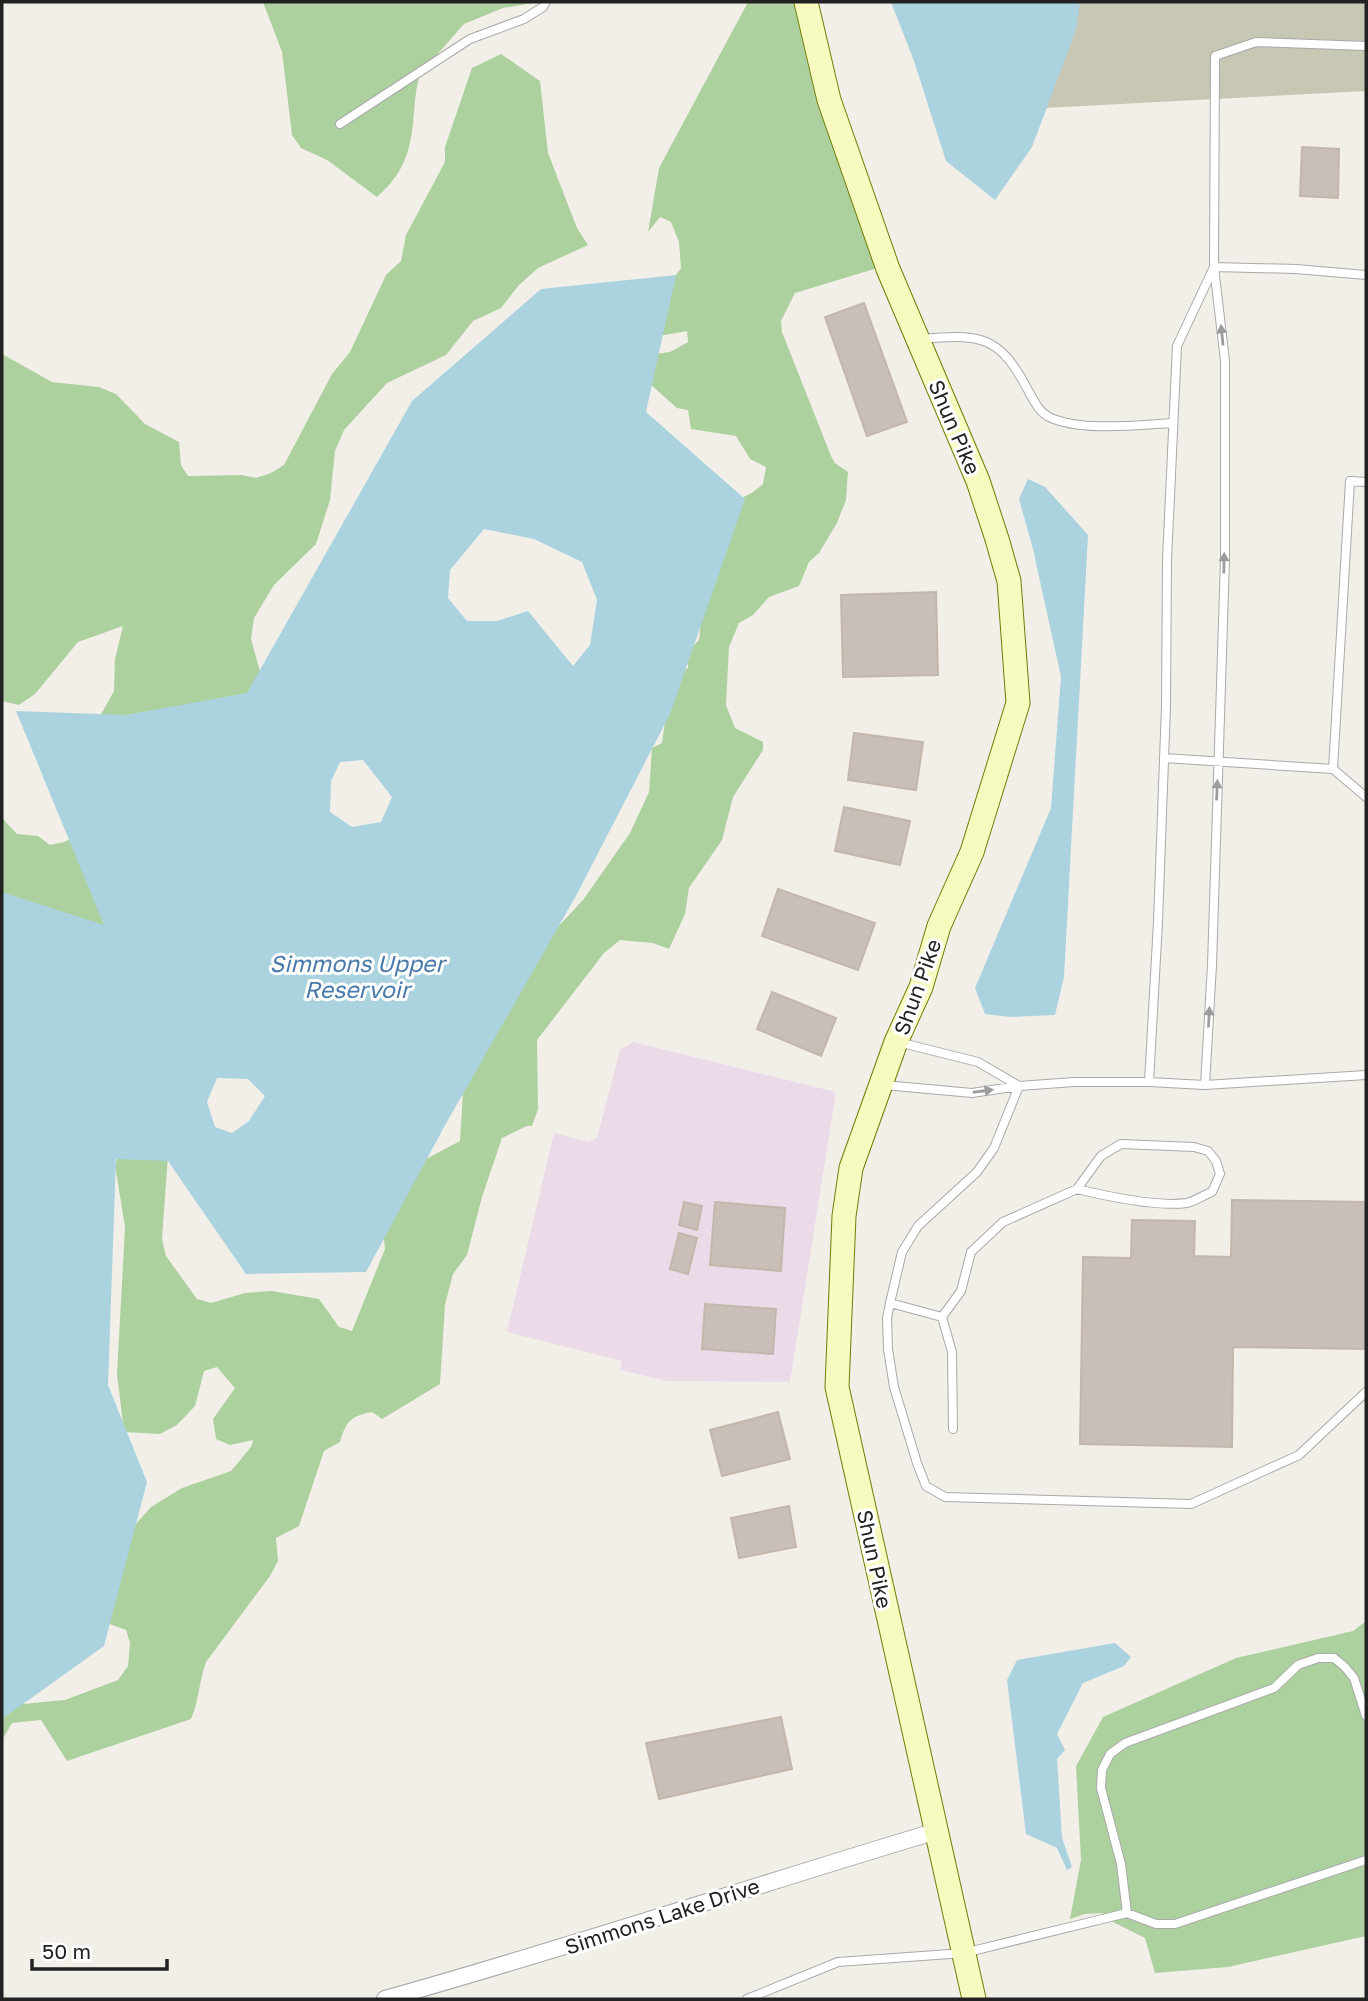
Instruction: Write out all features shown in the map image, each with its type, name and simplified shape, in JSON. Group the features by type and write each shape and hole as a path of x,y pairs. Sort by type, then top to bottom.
{"main road":[{"name":"Shun Pike","path":"806,2 829,100 888,269 978,481 1009,581 1018,703 972,852 939,926 921,987 896,1042 851,1168 844,1216 838,1387 974,1999"}],"street":[{"name":"Simmons Lake Drive","path":"386,1999 519,1962 937,1831"}],"lane":[{"path":"340,124 471,39 524,19 543,7 546,2"},
{"path":"1205,1085 1225,560 1225,361 1214,267 1215,56 1256,42 1366,46"},
{"path":"1214,267 1296,269 1366,275"},
{"path":"1149,1082 1158,922 1172,423 1177,346 1214,267"},
{"path":"916,339 955,336 982,339 1003,351 1046,416 1065,423 1172,423"},
{"path":"1333,769 1350,481 1366,482"},
{"path":"1164,758 1333,769 1366,797"},
{"path":"896,1042 978,1062 1019,1086"},
{"path":"882,1085 972,1093 1074,1082 1205,1085 1366,1075"},
{"path":"1019,1086 994,1148 977,1172 918,1226 902,1252 890,1303 887,1318 888,1349 894,1387 926,1486 945,1497 1191,1504 1299,1455 1366,1392"},
{"path":"942,1317 961,1291 971,1252 1003,1222 1077,1189 1101,1156 1121,1144 1194,1147 1208,1151 1216,1161 1220,1174 1212,1192 1188,1203 1139,1200 1077,1189"},
{"path":"890,1303 942,1317"},
{"path":"942,1317 952,1352 953,1429"},
{"path":"1127,1913 1121,1864 1101,1788 1102,1770 1110,1754 1125,1743 1274,1688 1298,1665 1318,1658 1334,1658 1354,1678 1366,1716"},
{"path":"747,1999 838,1962 964,1953 1127,1913 1156,1924 1175,1924 1366,1860"}],"shaded area":[{"path":"964,2 1366,2 1366,91 986,111"},
{"path":"633,1042 836,1092 790,1382 667,1381 620,1370 622,1361 507,1332 554,1133 588,1142 597,1138 620,1050"}],"green space":[{"path":"263,2 538,2 503,8 464,24 420,74 411,138 405,160 394,179 377,197 327,160 301,148 292,135 282,52"},
{"path":"748,2 807,2 884,266 795,293 781,321 782,332 831,456 835,463 848,472 846,500 837,523 819,553 809,562 799,586 769,597 753,615 739,623 729,647 726,705 735,728 763,742 763,750 733,797 722,840 689,888 685,914 669,949 653,943 620,940 604,953 537,1040 538,1109 532,1126 502,1138 482,1197 467,1255 453,1274 445,1305 440,1384 382,1419 372,1412 359,1415 347,1424 340,1442 324,1451 299,1526 276,1538 278,1561 270,1576 206,1662 191,1719 67,1761 41,1720 12,1723 2,1740 2,1706 65,1700 118,1680 128,1666 130,1643 126,1630 99,1620 126,1535 151,1507 182,1488 231,1471 251,1447 253,1440 230,1445 216,1439 213,1419 235,1388 217,1367 204,1371 195,1406 177,1425 160,1434 124,1432 117,1374 125,1227 115,1165 123,1141 169,1141 162,1239 166,1256 197,1299 211,1303 245,1293 272,1291 319,1299 339,1327 352,1331 385,1249 381,1212 392,1177 460,1141 463,1092 541,945 583,900 630,833 649,792 652,748 662,743 671,678 688,668 688,651 699,640 713,511 752,493 763,484 766,467 750,459 736,436 691,429 688,410 677,408 651,385 599,362 670,352 688,342 687,331 653,337 652,319 667,316 664,292 681,268 679,242 671,222 660,217 648,232 659,168"},
{"path":"501,54 540,81 548,153 577,228 588,245 538,268 519,285 501,308 473,321 446,355 387,383 344,430 335,451 330,500 316,544 274,585 254,618 251,639 261,675 248,703 84,745 114,691 115,659 123,626 78,642 35,694 19,705 2,701 2,354 52,382 99,387 116,394 145,424 179,442 181,465 188,476 242,475 256,478 271,473 284,465 332,374 350,352 386,275 401,261 406,235 445,162 445,147 472,68"},
{"path":"2,818 17,834 38,836 50,845 77,836 104,925 93,953 2,911"},
{"path":"1366,1621 1366,1936 1228,1967 1155,1973 1145,1938 1111,1921 1102,1913 1085,1914 1070,1919 1081,1860 1076,1766 1103,1717 1236,1658 1353,1631"}],"water":[{"path":"891,2 1080,2 1076,30 1032,147 995,200 946,161 914,61"},
{"name":"Simmons Upper Reservoir","path":"676,275 646,412 745,499 670,714 577,894 444,1127 366,1272 246,1274 168,1161 116,1159 108,1385 147,1482 104,1646 2,1719 2,892 104,925 16,711 126,715 247,693 412,401 541,289","holes":["484,529 534,539 582,562 597,600 590,645 573,666 528,611 497,621 467,621 448,598 450,570","363,760 392,797 381,822 352,827 330,812 331,781 340,762","217,1078 248,1079 265,1096 249,1121 232,1133 215,1127 207,1102"]},
{"path":"1028,479 1045,487 1088,535 1064,977 1055,1015 1010,1017 985,1014 975,988 1051,808 1061,677 1033,549 1019,499"},
{"path":"1115,1643 1131,1657 1124,1666 1083,1683 1057,1734 1065,1750 1057,1759 1062,1838 1072,1867 1067,1870 1057,1848 1026,1834 1007,1680 1017,1660"}],"building":[{"path":"1302,147 1339,149 1338,198 1300,196"},
{"path":"864,303 907,422 867,436 825,317"},
{"path":"936,592 938,675 843,677 841,595"},
{"path":"854,733 923,742 916,790 848,780"},
{"path":"844,807 910,821 900,865 835,851"},
{"path":"778,889 875,923 858,970 762,936"},
{"path":"772,992 836,1018 821,1056 757,1029"},
{"path":"1232,1200 1366,1202 1366,1349 1233,1347 1232,1447 1080,1444 1083,1257 1131,1258 1132,1220 1195,1221 1194,1256 1231,1257"},
{"path":"684,1202 702,1206 697,1230 679,1225"},
{"path":"715,1202 785,1208 781,1271 710,1265"},
{"path":"679,1233 697,1238 688,1274 670,1269"},
{"path":"705,1304 776,1309 773,1354 702,1349"},
{"path":"778,1412 790,1459 722,1476 710,1430"},
{"path":"789,1506 796,1547 739,1558 731,1518"},
{"path":"781,1717 792,1769 659,1799 646,1743"}]}
